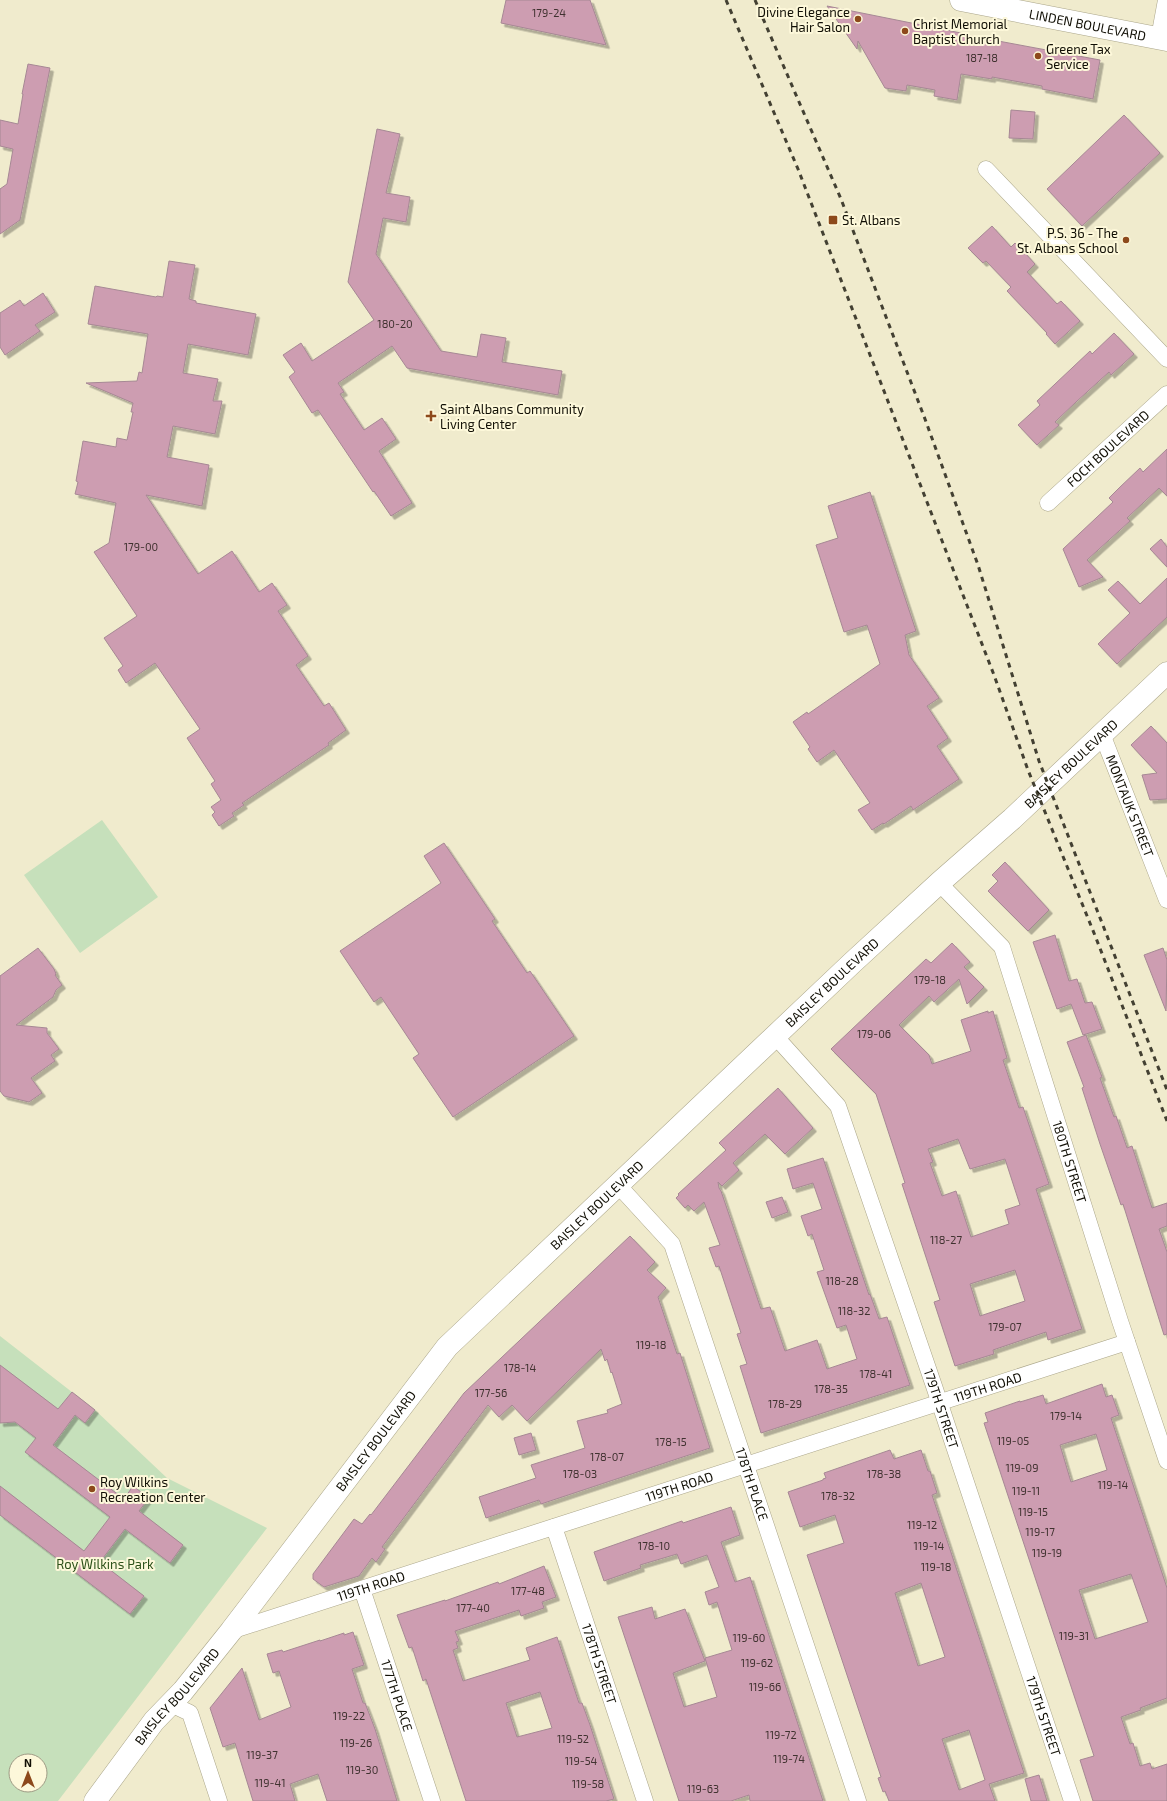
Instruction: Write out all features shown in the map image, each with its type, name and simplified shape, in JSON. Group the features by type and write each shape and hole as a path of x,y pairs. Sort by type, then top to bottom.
{"street":[{"name":"LINDEN BOULEVARD","path":"961,0 1163,39"},
{"path":"1163,39 1166,0"},
{"path":"986,169 1167,359"},
{"name":"FOCH BOULEVARD","path":"1048,503 1167,394"},
{"name":"BAISLEY BOULEVARD","path":"95,1801 154,1722 171,1704 231,1631 447,1347 775,1036 939,883 1012,819 1167,673"},
{"name":"MONTAUK STREET","path":"1102,734 1167,900"},
{"name":"180TH STREET","path":"939,883 1002,947 1127,1342 1167,1461"},
{"name":"179TH STREET","path":"775,1036 838,1106 940,1403 1072,1801"},
{"name":"178TH PLACE","path":"618,1185 672,1244 858,1801"},
{"name":"119TH ROAD","path":"231,1631 1127,1342"},
{"name":"178TH STREET","path":"554,1527 645,1801"},
{"name":"177TH PLACE","path":"362,1589 432,1801"},
{"path":"171,1704 190,1714 219,1801"}],"green space":[{"path":"102,820 158,897 80,953 24,875"},
{"name":"Roy Wilkins Park","path":"0,1336 95,1410 167,1478 267,1528 58,1801 0,1801"}],"building":[{"path":"506,0 590,0 606,45 501,23"},
{"path":"827,6 966,35 1100,60 1093,99 1042,89 1042,86 992,77 992,79 961,74 957,100 934,96 935,90 907,85 906,91 885,88 858,41 857,49"},
{"path":"28,64 50,68 20,220 0,234 0,189 7,184 13,149 0,146 0,120 18,124"},
{"path":"1011,110 1035,112 1033,139 1009,138"},
{"path":"1124,115 1160,153 1082,226 1047,189"},
{"path":"377,129 400,134 386,193 410,197 406,222 383,218 376,254 441,351 477,357 481,334 506,338 502,362 562,371 558,395 407,368 392,346 338,383 344,392 340,394 364,430 382,418 396,439 379,451 412,503 391,516 374,491 373,492 318,410 312,413 289,377 295,372 283,355 301,343 312,361 374,320 348,282"},
{"path":"992,226 1011,247 1015,243 1025,253 1035,264 1027,272 1057,304 1061,301 1080,321 1055,344 1046,334 1047,333 1007,291 1011,287 986,261 983,263 968,248"},
{"path":"169,261 195,265 189,299 196,301 196,303 256,314 248,355 188,344 183,373 218,379 213,401 222,401 215,434 173,426 167,457 209,465 202,506 146,495 198,574 232,551 259,592 272,583 287,605 278,611 308,656 296,665 324,706 329,703 346,730 328,743 329,745 242,803 244,805 232,813 234,816 219,826 212,815 215,812 211,807 221,800 211,784 215,781 187,738 200,729 155,663 126,683 118,670 123,666 104,638 137,616 94,552 109,543 116,503 75,494 83,441 116,447 117,438 127,440 133,412 131,412 133,403 86,383 137,381 139,372 142,373 148,334 88,324 95,286 163,297"},
{"path":"43,293 55,312 35,325 40,331 5,355 0,347 0,313 20,300 24,306"},
{"path":"1114,333 1134,354 1111,375 1109,372 1076,402 1055,422 1059,425 1037,445 1018,425 1040,405 1037,401 1090,351 1092,354"},
{"path":"1167,449 1167,496 1159,488 1127,518 1130,521 1087,560 1103,577 1079,587 1063,549 1113,502 1109,498 1119,488 1140,468 1143,472"},
{"path":"870,492 916,631 905,635 909,655 939,698 927,706 948,738 937,746 959,779 913,810 911,806 872,830 858,810 870,803 834,750 817,762 808,749 810,747 793,722 807,712 808,714 880,664 867,625 844,632 816,545 838,538 828,506"},
{"path":"1161,539 1167,547 1167,567 1150,549"},
{"path":"1167,578 1167,617 1117,664 1098,644 1130,613 1108,590 1118,581 1140,604"},
{"path":"1151,726 1167,743 1167,799 1150,800 1142,775 1157,773 1131,745"},
{"path":"444,843 495,919 492,921 527,973 530,971 574,1036 453,1117 413,1058 419,1054 381,997 374,1002 340,951 441,883 424,856"},
{"path":"1005,862 1049,910 1028,931 988,891 998,881 992,875"},
{"path":"1055,935 1069,981 1077,979 1085,1003 1092,1002 1102,1029 1083,1035 1071,1004 1057,1009 1033,942"},
{"path":"952,943 970,962 964,967 984,987 967,1004 959,979 934,1002 929,996 899,1025 929,1055 932,1064 971,1051 961,1020 988,1011 988,1013 993,1011 1007,1058 1003,1060 1019,1108 1023,1107 1049,1184 1036,1189 1082,1329 1048,1340 1046,1332 993,1350 994,1354 955,1366 934,1302 940,1300 902,1184 905,1183 876,1094 831,1049 926,959 931,963","holes":["958,1139 970,1169 1005,1159 1020,1205 1005,1210 1009,1224 971,1237 956,1191 942,1196 930,1163 933,1162 928,1149","1015,1270 1025,1301 980,1316 970,1284"]},
{"path":"38,948 54,969 55,975 62,985 56,990 53,997 16,1025 47,1028 47,1033 59,1049 51,1055 55,1061 31,1078 42,1093 29,1102 4,1096 0,1091 0,976"},
{"path":"1163,948 1167,960 1166,1011 1144,955"},
{"path":"1086,1035 1102,1077 1100,1078 1114,1117 1116,1116 1127,1148 1132,1146 1152,1208 1167,1203 1167,1226 1159,1229 1167,1252 1167,1334 1164,1335 1123,1204 1121,1205 1082,1088 1084,1087 1067,1042"},
{"path":"778,1088 813,1128 785,1154 765,1134 733,1163 739,1170 722,1186 718,1182 761,1309 770,1307 785,1351 817,1340 827,1369 857,1359 846,1325 837,1328 817,1272 824,1270 812,1234 808,1236 801,1216 822,1209 813,1183 793,1189 787,1169 823,1158 869,1295 870,1294 879,1319 887,1317 910,1385 761,1433 740,1366 747,1364 737,1334 741,1333 719,1266 716,1267 709,1248 720,1245 704,1202 694,1211 688,1205 685,1208 676,1198 679,1195 678,1194 726,1150 719,1143"},
{"path":"782,1197 788,1212 772,1218 766,1202"},
{"path":"630,1236 655,1262 647,1270 666,1288 658,1297 677,1354 680,1353 710,1448 541,1504 539,1500 486,1518 479,1497 536,1478 531,1465 585,1448 577,1421 608,1413 607,1410 622,1404 612,1372 611,1373 607,1359 605,1361 601,1349 527,1421 512,1405 499,1417 488,1405 382,1547 385,1549 376,1562 372,1558 359,1576 324,1587 313,1579 313,1574 354,1519 362,1524 370,1514 371,1515 464,1393"},
{"name":"Roy Wilkins Recreation Center","path":"0,1365 58,1409 72,1392 95,1410 85,1423 75,1415 53,1445 124,1499 133,1486 149,1498 139,1511 183,1545 170,1563 125,1529 100,1562 144,1596 130,1614 0,1515 0,1486 84,1551 110,1517 25,1452 36,1438 15,1422 0,1423"},
{"path":"1102,1384 1106,1397 1112,1395 1119,1415 1111,1418 1167,1588 1167,1698 1121,1717 1130,1744 1133,1743 1140,1766 1150,1763 1152,1769 1167,1764 1167,1801 1093,1801 1080,1760 1094,1756 984,1423 988,1422 985,1413 1020,1401 1043,1395 1046,1404","holes":["1096,1434 1107,1470 1071,1482 1060,1445","1131,1574 1148,1622 1095,1639 1079,1590"]},
{"path":"531,1433 536,1450 519,1455 514,1438"},
{"path":"890,1450 894,1459 921,1450 937,1493 932,1495 1024,1773 989,1784 995,1801 889,1801 885,1791 883,1792 878,1778 881,1777 807,1555 844,1543 835,1515 800,1527 788,1492 823,1480 826,1478 824,1473","holes":["921,1583 945,1657 918,1666 895,1593","969,1730 985,1780 959,1790 942,1739"]},
{"path":"731,1507 740,1535 721,1542 735,1582 750,1577 823,1801 750,1801 749,1795 731,1801 679,1801 618,1617 652,1607 655,1619 685,1609 705,1661 673,1673 684,1707 717,1697 705,1658 732,1650 717,1602 709,1605 705,1592 719,1587 707,1555 681,1564 677,1554 640,1565 641,1568 604,1581 594,1552 682,1521 683,1523"},
{"path":"544,1566 556,1597 542,1602 544,1608 521,1616 519,1610 455,1631 459,1641 456,1642 458,1648 453,1650 463,1681 530,1660 526,1648 557,1637 579,1703 582,1703 590,1725 614,1799 606,1801 466,1801 426,1679 423,1681 412,1647 409,1648 397,1615 445,1601 498,1582 499,1584","holes":["540,1692 552,1728 517,1737 506,1703"]},
{"path":"353,1632 364,1665 352,1669 363,1703 365,1703 375,1729 397,1801 327,1801 318,1774 290,1784 295,1801 253,1801 235,1743 223,1747 210,1708 242,1668 259,1720 291,1707 279,1671 273,1673 267,1654 282,1650 283,1652 344,1633 344,1635"},
{"path":"1039,1775 1047,1801 1031,1801 1025,1779"}],"railway":[{"path":"726,0 798,169 994,675 1028,770 1096,938 1167,1121"},
{"path":"755,0 841,199 925,419 978,565 1039,761 1167,1090"}],"place":[{"name":"Divine Elegance Hair Salon","path":"858,19"},
{"name":"Christ Memorial Baptist Church","path":"905,31"},
{"name":"Greene Tax Service","path":"1038,56"},
{"name":"St. Albans","path":"833,220"},
{"name":"P.S. 36 - The St. Albans School","path":"1126,240"},
{"name":"Saint Albans Community Living Center","path":"431,416"},
{"name":"Roy Wilkins Recreation Center","path":"92,1489"}]}
